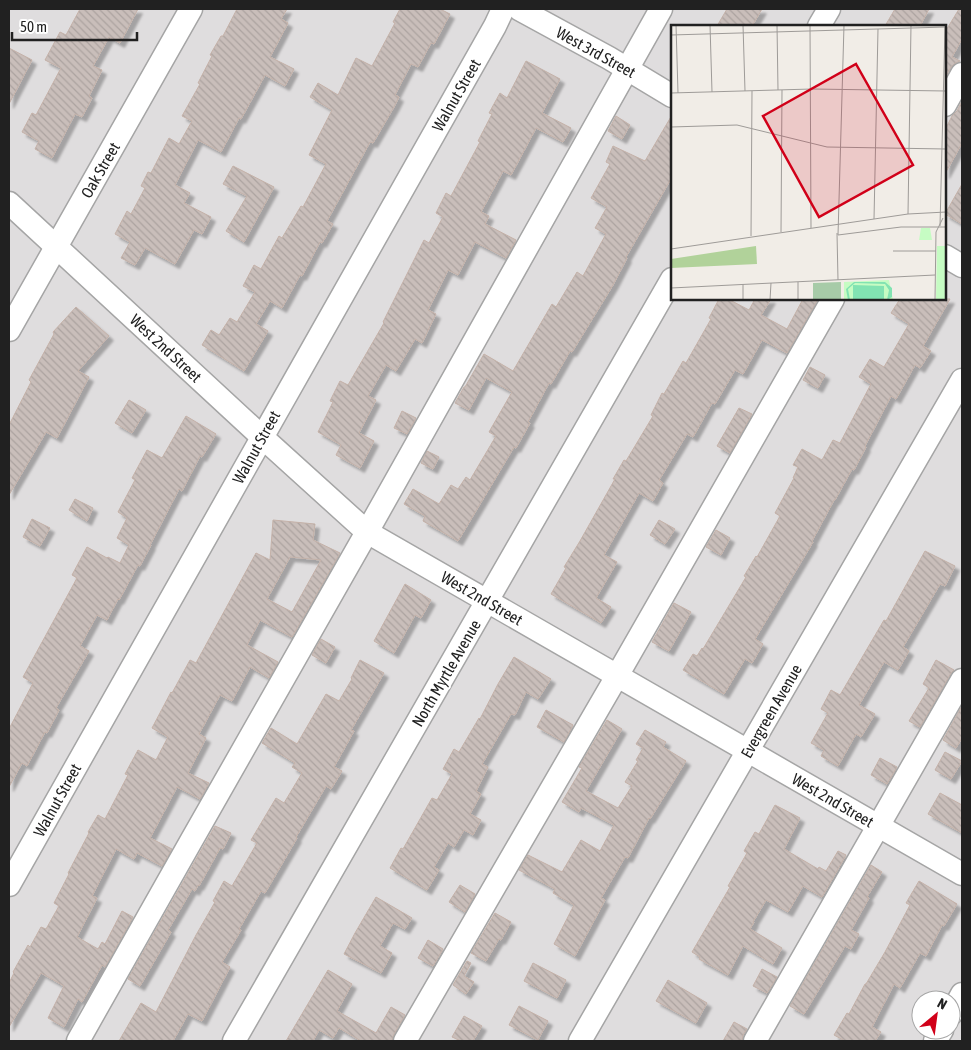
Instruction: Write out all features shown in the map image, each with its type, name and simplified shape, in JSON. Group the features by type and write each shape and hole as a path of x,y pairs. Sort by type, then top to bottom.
{"street":[{"name":"Oak Street","path":"9,330 191,9"},
{"name":"Walnut Street","path":"9,885 486,43 503,9"},
{"name":"West 3rd Street","path":"519,9 671,95"},
{"path":"78,1041 662,9"},
{"path":"820,25 829,9"},
{"path":"946,103 962,74"},
{"name":"West 2nd Street","path":"9,203 367,532 962,874"},
{"path":"946,257 962,266"},
{"name":"North Myrtle Avenue","path":"234,1041 671,281"},
{"path":"405,1041 832,300"},
{"name":"Evergreen Avenue","path":"580,1041 962,380"},
{"path":"755,1041 962,680"}],"shaded area":[{"path":"9,9 962,9 962,1041 9,1041"}],"building":[{"path":"80,9 138,9 120,43 109,37 93,66 102,70 89,96 92,98 82,117 75,114 52,158 35,149 39,141 22,132 32,113 36,115 61,68 45,60 60,32 66,35"},
{"path":"237,9 287,9 281,19 288,23 270,57 294,69 285,86 265,75 221,152 198,140 175,185 190,193 184,203 211,217 202,234 194,230 175,264 145,248 135,265 121,258 130,242 115,234 127,211 131,214 145,188 141,186 148,172 151,173 169,138 179,144 192,121 182,116 200,84 198,83 212,56 210,55 221,36 223,36"},
{"path":"400,9 440,9 450,14 434,44 431,43 418,67 411,64 395,95 399,97 394,107 373,143 370,142 327,221 333,224 322,243 320,242 282,308 270,301 256,324 268,331 244,371 202,345 211,330 219,335 230,318 237,322 255,292 243,286 254,265 261,269 279,236 282,238 301,206 303,207 326,164 309,155 332,110 310,97 318,83 338,95 356,58 372,66 395,23 393,22"},
{"path":"727,9 762,9 753,25 718,25"},
{"path":"895,9 929,9 921,25 886,25"},
{"path":"959,9 962,9 962,39 952,57 960,61 951,67 946,76 946,30"},
{"path":"9,48 32,60 9,104"},
{"path":"526,61 560,79 542,113 571,128 563,142 536,128 511,175 503,171 481,212 489,216 485,224 516,240 506,258 475,242 458,275 448,270 428,310 436,314 422,343 415,339 396,371 386,365 368,396 376,400 359,433 374,441 360,468 336,455 341,445 318,432 333,402 330,401 340,381 348,385 384,323 424,240 429,243 443,217 436,213 446,193 451,196 480,142 478,141 492,114 489,113 500,93 507,98"},
{"path":"962,101 962,143 946,172 946,128"},
{"path":"616,116 630,125 622,139 608,131"},
{"path":"671,117 671,179 626,257 613,285 572,352 570,351 551,384 549,383 516,448 514,447 458,541 423,521 425,516 404,504 413,489 439,504 451,485 458,489 466,477 470,480 496,436 489,432 512,392 486,378 469,410 455,403 484,354 513,371 552,304 556,307 577,272 583,276 606,234 595,228 607,207 591,198 610,164 606,162 613,146 645,161"},
{"path":"233,166 274,187 244,242 226,231 247,196 223,184"},
{"path":"962,184 962,224 946,215"},
{"path":"950,299 923,346 931,351 920,368 915,365 896,399 891,396 854,470 852,469 813,542 755,639 763,644 752,663 745,659 724,694 683,670 693,654 697,656 703,649 780,516 775,513 794,478 798,467 793,465 802,449 822,460 833,440 840,443 871,384 859,377 870,359 884,367 909,324 891,313 899,300"},
{"path":"718,300 730,300 749,310 754,300 770,300 761,315 787,329 802,300 817,300 787,353 762,340 743,374 735,370 715,404 712,403 693,437 687,434 659,480 663,483 653,501 639,493 604,555 617,562 596,598 611,607 601,623 551,594 566,568 564,567 615,479 613,479 653,416 651,415 662,393 664,394 683,361 686,363 711,319 709,318"},
{"path":"76,307 109,336 78,371 89,377 57,438 46,432 9,495 9,425 31,382 29,380 54,334 53,332"},
{"path":"810,367 825,375 818,388 803,380"},
{"path":"129,400 146,410 132,433 115,423"},
{"path":"739,408 752,414 730,453 717,446"},
{"path":"402,411 416,418 407,434 394,428"},
{"path":"186,416 216,434 202,457 200,456 182,491 179,489 140,566 138,565 107,620 97,615 80,646 89,651 56,708 59,710 27,766 22,763 9,787 9,729 33,683 23,677 77,578 72,575 87,547 120,563 129,545 117,538 127,518 118,512 135,480 132,478 147,450 162,458"},
{"path":"427,451 439,457 433,469 421,463"},
{"path":"75,499 93,508 87,521 69,510"},
{"path":"32,519 50,528 40,546 23,537"},
{"path":"273,520 315,524 313,540 340,553 292,637 260,620 247,645 278,662 269,678 250,667 232,701 220,695 199,734 206,738 188,773 209,783 200,799 177,787 150,838 172,849 162,866 137,853 134,859 116,849 92,896 97,898 77,937 98,949 102,942 105,944 122,911 133,917 105,967 102,965 82,1002 78,999 64,1027 48,1018 64,986 41,973 9,1027 9,983 13,972 28,945 30,947 41,927 46,929 59,906 54,903 88,832 98,815 105,819 128,775 125,774 138,750 156,760 168,737 152,728 171,692 190,660 196,663 256,553 270,560","holes":["290,557 321,560 292,612 267,599"]},
{"path":"659,520 675,529 665,544 650,535"},
{"path":"716,530 730,538 721,555 706,547"},
{"path":"925,551 955,566 945,586 940,584 903,647 909,651 898,670 884,662 859,705 875,714 861,737 856,734 838,766 821,756 824,750 811,743 828,713 821,709 831,690 840,695 884,620 886,621"},
{"path":"405,584 431,600 421,618 415,615 394,653 374,641"},
{"path":"674,603 691,612 669,651 652,642"},
{"path":"321,639 335,647 326,663 312,655"},
{"path":"514,657 551,679 538,699 526,692 515,715 511,714 482,764 488,767 476,791 481,794 470,814 481,820 473,835 464,830 454,847 448,843 434,867 439,870 427,890 390,868 432,798 437,800 452,774 443,769 454,749 459,752 480,719"},
{"path":"360,660 384,673 351,730 354,731 334,767 342,771 331,789 326,786 265,893 261,891 239,929 241,930 222,962 230,967 202,1021 188,1014 173,1041 119,1041 141,1003 156,1012 215,902 213,901 224,881 232,886 257,843 251,840 276,798 284,803 302,773 292,767 295,763 262,743 271,728 297,744 326,694 339,701 352,679"},
{"path":"936,660 954,670 920,727 909,721 929,688 923,684"},
{"path":"962,706 962,738 956,748 943,740"},
{"path":"546,710 573,725 564,742 537,727"},
{"path":"607,720 622,729 586,791 618,808 632,786 625,782 638,761 636,760 643,748 636,744 645,730 666,742 663,747 686,761 649,818 628,858 625,857 601,898 605,900 575,956 554,944 574,905 553,893 555,889 519,870 528,855 562,872 581,840 600,851 614,825 581,808 579,812 562,802 582,768 579,767"},
{"path":"945,752 962,761 951,779 935,770"},
{"path":"880,758 897,767 887,784 871,775"},
{"path":"940,793 962,805 962,833 928,814"},
{"path":"775,805 800,818 784,849 818,869 819,867 826,871 838,851 846,855 822,897 803,886 788,912 766,900 750,929 782,948 773,964 743,946 728,975 699,959 700,957 692,952 730,887 728,886 747,853 744,851 755,832 759,834"},
{"path":"215,826 231,833 223,849 220,848 199,886 195,891 192,889 168,930 171,932 140,986 128,979"},
{"path":"871,865 882,872 851,930 859,934 851,949 845,946 804,1014 790,1006"},
{"path":"919,881 957,904 944,926 942,925 926,956 920,953 900,988 894,984 872,1027 881,1032 875,1041 845,1041 834,1035 847,1013 849,1014 885,952 910,905 906,903"},
{"path":"460,885 475,894 465,912 449,902"},
{"path":"376,897 412,918 405,929 393,923 380,946 392,953 381,973 344,954"},
{"path":"495,913 511,922 486,961 471,953"},
{"path":"428,940 443,949 433,966 418,958"},
{"path":"467,961 471,963 464,976 474,982 466,994 453,985"},
{"path":"533,963 566,980 557,998 524,981"},
{"path":"762,969 777,977 767,993 753,986"},
{"path":"328,970 352,984 337,1011 376,1033 391,1007 405,1015 392,1041 361,1041 339,1028 333,1038 319,1030 313,1041 286,1041"},
{"path":"668,980 707,1003 696,1023 656,1001"},
{"path":"519,1006 548,1021 538,1040 509,1025"},
{"path":"464,1016 482,1026 473,1041 461,1041 452,1037"},
{"path":"734,1022 747,1029 742,1041 723,1041"}]}
